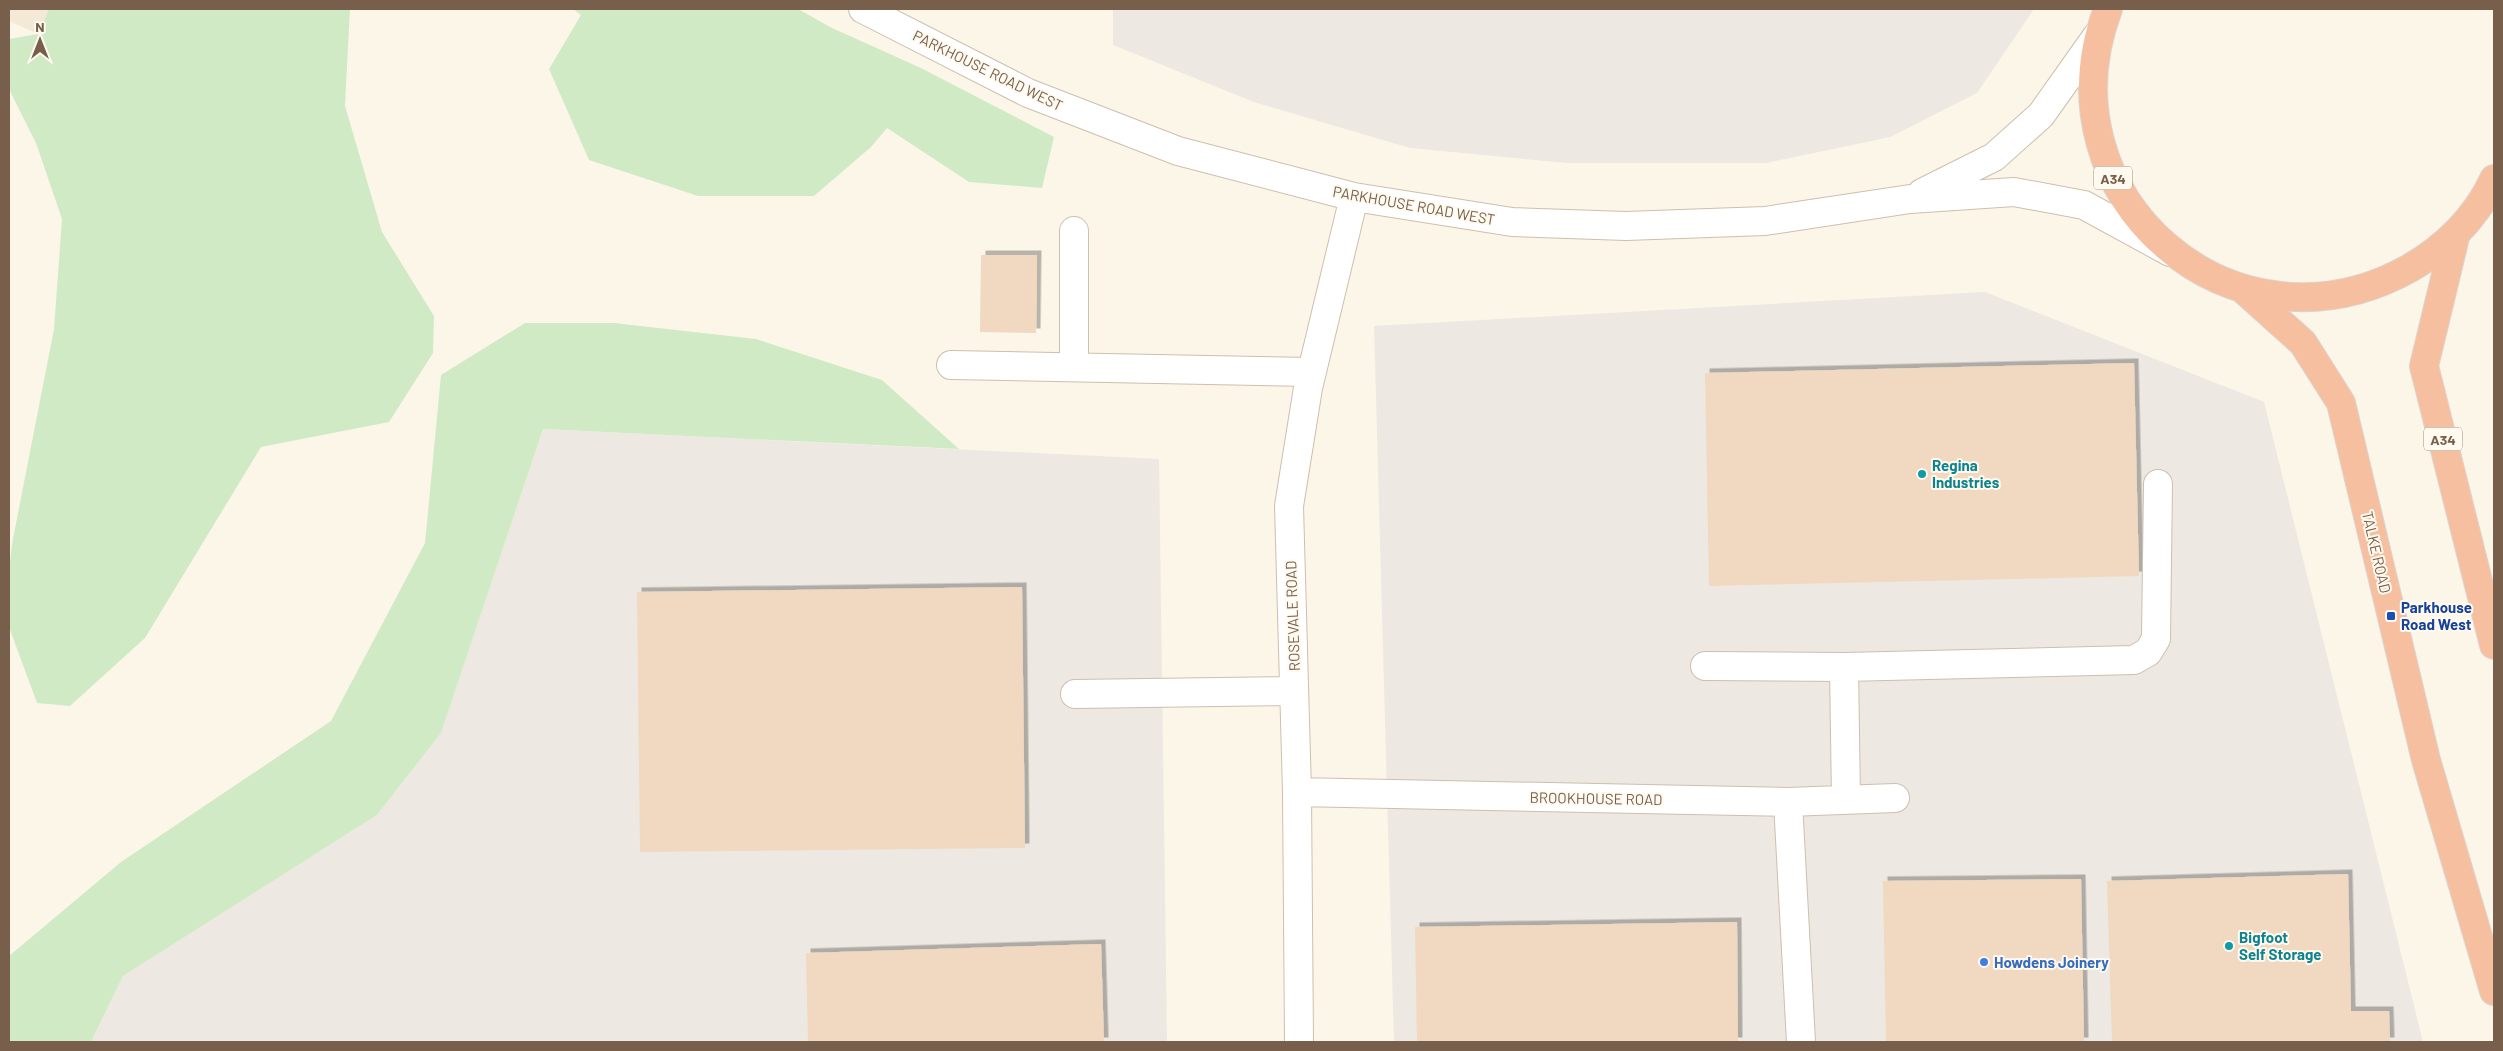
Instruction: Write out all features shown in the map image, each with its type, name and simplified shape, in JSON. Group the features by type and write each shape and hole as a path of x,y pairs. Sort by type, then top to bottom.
{"highway":[{"name":"A34","path":"2108,9 2097,36 2092,71 2092,106 2099,141 2111,174 2128,204 2145,225 2177,255 2220,280 2243,289 2280,296 2317,297 2355,291 2392,278 2426,259 2456,234 2476,210 2494,179"},
{"name":"A34","path":"2456,234 2424,366 2494,645"},
{"name":"TALKE ROAD","path":"2243,289 2302,343 2341,403 2426,760 2494,991"}],"street":[{"name":"PARKHOUSE ROAD WEST","path":"863,9 1028,93 1178,152 1354,197 1512,222 1626,226 1765,221 1910,199 2014,192 2084,205 2177,255"},
{"name":"PARKHOUSE ROAD WEST","path":"1910,199 1994,157 2041,115 2097,36"},
{"name":"ROSEVALE ROAD","path":"1299,1042 1298,792 1289,506 1312,372 1354,197"},
{"path":"1074,231 1074,367"},
{"path":"951,365 1312,372"},
{"path":"1705,666 1844,667 2134,660 2148,652 2156,639 2158,484"},
{"path":"1844,667 1846,800"},
{"path":"1075,694 1294,691"},
{"name":"BROOKHOUSE ROAD","path":"1298,792 1788,802 1895,798"},
{"path":"1788,802 1801,1042"}],"shaded area":[{"path":"9,9 49,9 38,34 9,21"},
{"path":"1113,9 2034,9 1977,93 1890,137 1766,163 1567,163 1410,148 1254,102 1113,45"},
{"path":"1985,292 2264,402 2423,1042 1394,1042 1374,326"},
{"path":"543,429 1159,459 1167,1042 91,1042 123,976 377,815 441,733"}],"green space":[{"path":"49,9 350,9 345,106 382,232 434,316 433,353 389,422 261,447 145,638 70,706 37,703 9,627 9,571 12,544 54,329 62,219 36,143 9,89 9,39 38,34"},
{"path":"573,9 798,9 832,28 921,68 1054,137 1042,188 969,182 887,128 871,147 814,196 698,196 589,160 549,69 581,15"},
{"path":"525,323 614,323 756,339 882,380 959,449 543,429 441,733 377,815 123,976 91,1042 9,1042 9,956 121,862 331,721 425,543 441,375"}],"building":[{"path":"981,255 1037,255 1036,333 980,332"},
{"name":"Regina Industries","path":"2134,363 2139,576 1709,586 1705,373"},
{"path":"1022,587 1025,848 640,852 637,592"},
{"name":"Bigfoot Self Storage","path":"2348,874 2351,1011 2389,1011 2390,1042 2112,1042 2107,881"},
{"name":"Howdens Joinery","path":"2081,879 2084,1042 1886,1042 1883,881"},
{"path":"1737,922 1738,1042 1417,1042 1415,927"},
{"path":"1101,944 1104,1042 808,1042 806,953"}],"place":[{"name":"Regina Industries","path":"1922,474"},
{"name":"Parkhouse Road West","path":"2391,616"},
{"name":"Bigfoot Self Storage","path":"2229,946"},
{"name":"Howdens Joinery","path":"1984,962"}]}
